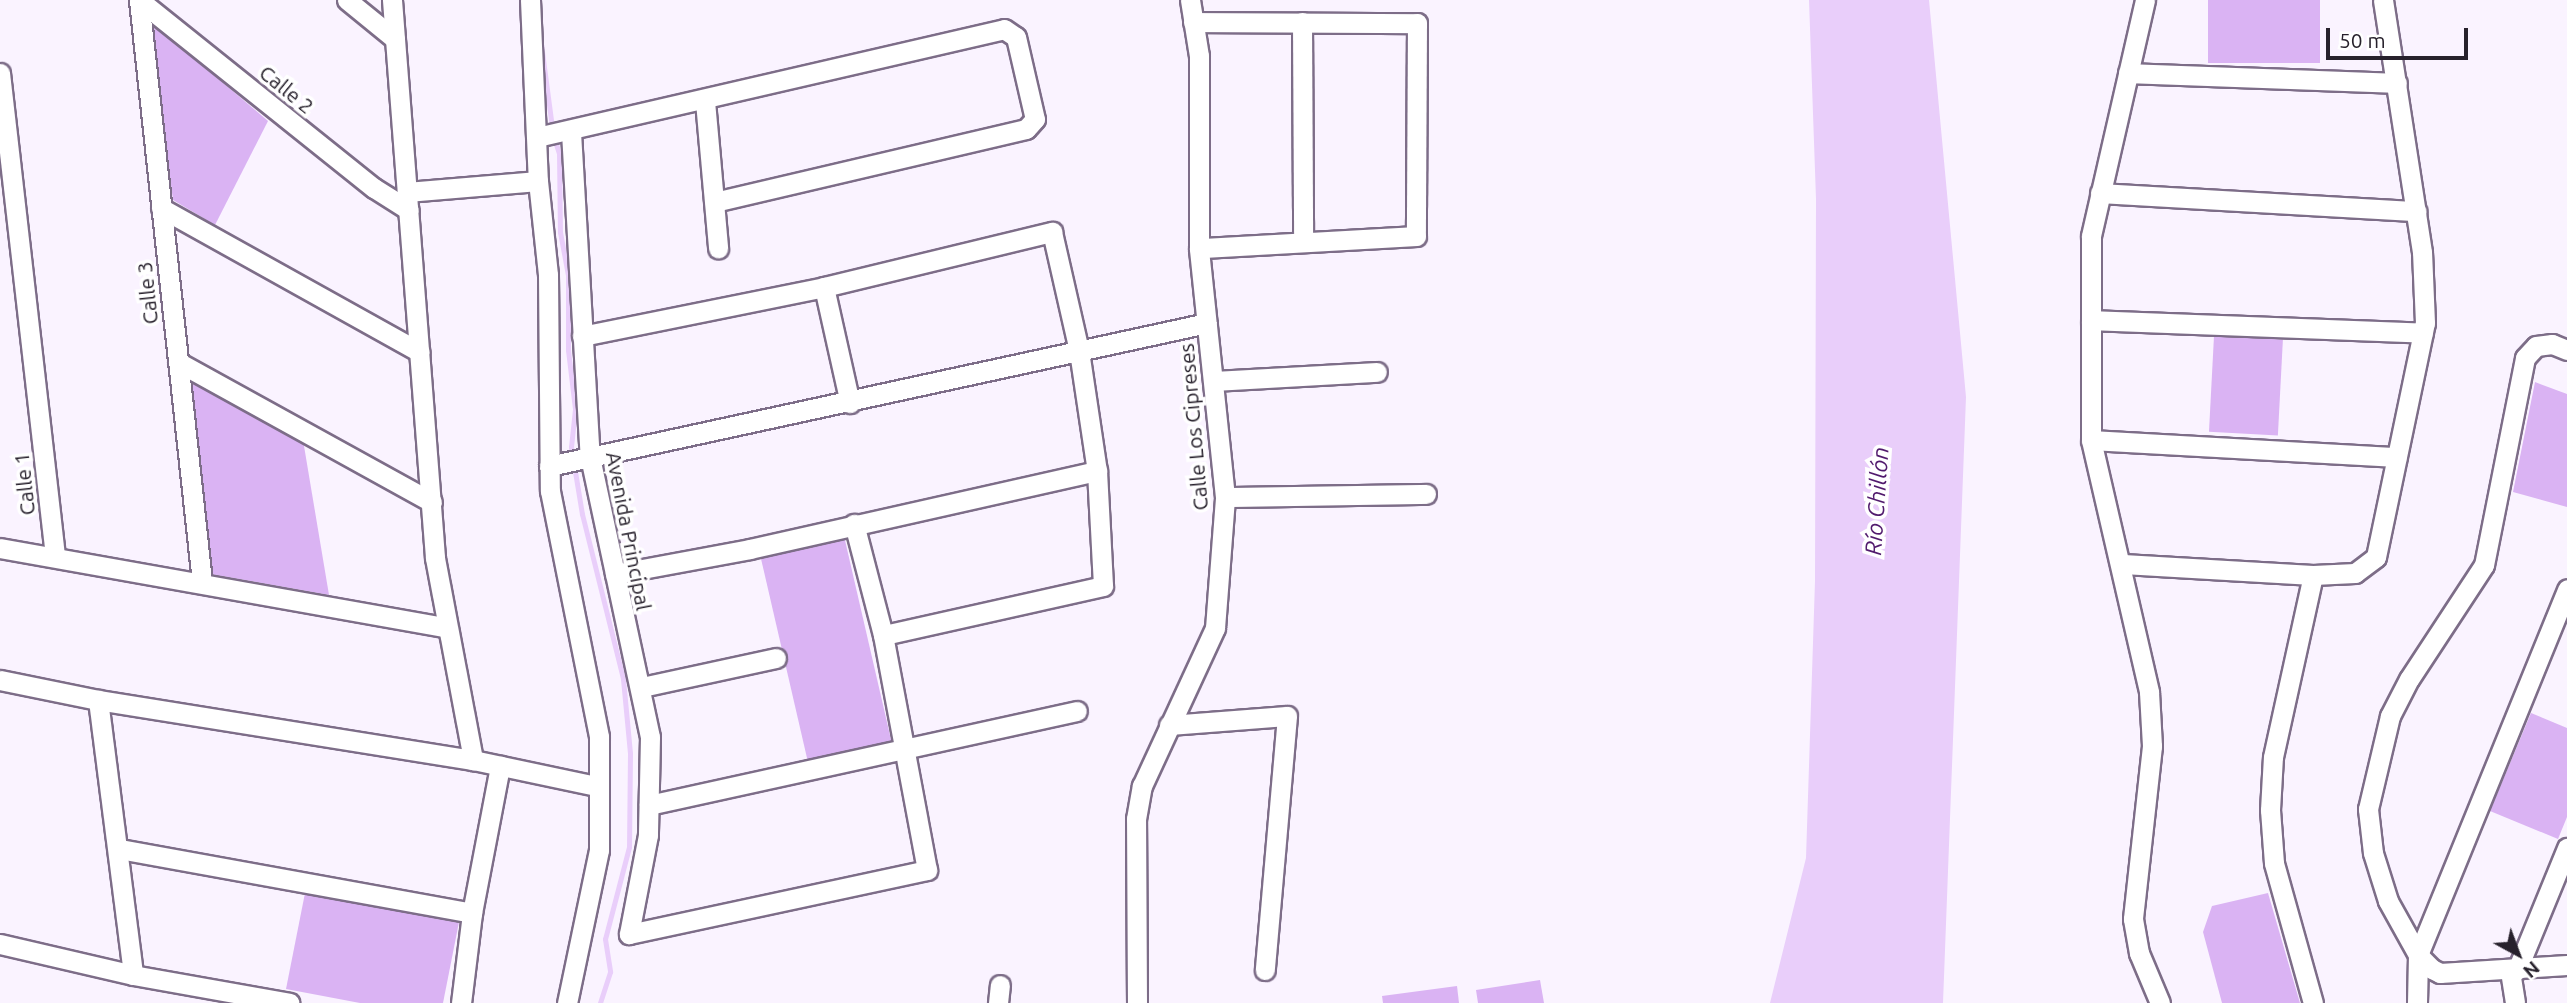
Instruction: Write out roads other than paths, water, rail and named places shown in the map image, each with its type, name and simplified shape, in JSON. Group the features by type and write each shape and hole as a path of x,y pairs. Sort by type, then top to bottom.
{"street":[{"name":"Calle 2","path":"139,0 374,188 408,201"},
{"name":"Calle 3","path":"139,0 202,582"},
{"path":"347,0 395,39"},
{"path":"392,0 432,502 445,627 473,760"},
{"name":"Avenida Principal","path":"530,0 538,181 551,358 571,461 615,574 642,687 650,737 648,835 629,934 927,870 905,749"},
{"name":"Calle Los Cipreses","path":"1137,1003 1136,820 1142,786 1214,628 1225,497 1199,248 1199,56 1190,0"},
{"path":"2145,0 2091,236 2091,440 2123,564 2149,692 2152,746 2133,919 2139,953 2160,1003"},
{"path":"2123,564 2313,575 2355,573 2376,557 2423,333 2422,252 2383,0"},
{"path":"1193,22 1417,23 1416,236 1199,248"},
{"path":"1302,22 1303,242"},
{"path":"537,137 705,102 1004,29 1016,37 1035,119 1027,129 713,202"},
{"name":"Calle 1","path":"0,73 55,555"},
{"path":"2129,73 2397,83"},
{"path":"705,102 718,248"},
{"name":"Avenida Principal","path":"567,1003 599,850 596,786 599,737 553,512 571,461 582,336 571,132"},
{"path":"408,201 538,181"},
{"path":"2101,193 2416,211"},
{"path":"161,208 420,352"},
{"path":"582,336 824,287 1052,232 1079,351 1097,471 1103,586 883,635"},
{"path":"824,287 850,403"},
{"path":"2091,320 2423,333"},
{"path":"571,461 850,403 1207,323"},
{"path":"2567,350 2552,344 2536,346 2525,358 2484,565 2409,679 2390,716 2376,764 2368,809 2373,853 2388,901 2418,955 2440,973 2567,965"},
{"path":"178,362 432,502"},
{"path":"1214,381 1377,372"},
{"path":"2091,440 2397,457"},
{"path":"615,574 1097,471"},
{"path":"1225,497 1426,494"},
{"path":"854,524 883,635 905,749"},
{"path":"0,548 55,555 445,627"},
{"path":"2313,575 2273,757 2270,810 2274,863 2313,1003"},
{"path":"2417,1003 2418,955 2567,589"},
{"path":"642,687 776,658"},
{"path":"0,680 98,700 473,760 596,786"},
{"path":"98,700 120,849 133,975"},
{"path":"649,805 1077,711"},
{"path":"1169,725 1287,716 1265,970"},
{"path":"461,1003 472,913 500,766"},
{"path":"2515,1003 2513,970 2567,848"},
{"path":"120,849 472,913"},
{"path":"0,944 133,975 290,1003"}],"water":[{"name":"Río Chillón","path":"1809,0 1929,0 1966,397 1943,1003 1770,1003 1806,858 1815,581 1816,199"}],"waterway":[{"path":"541,44 552,128"},
{"path":"554,138 559,153 560,232 568,275 568,350 575,409 571,447 582,514 623,679 630,753 629,847 605,939 610,972 600,1003"}]}
